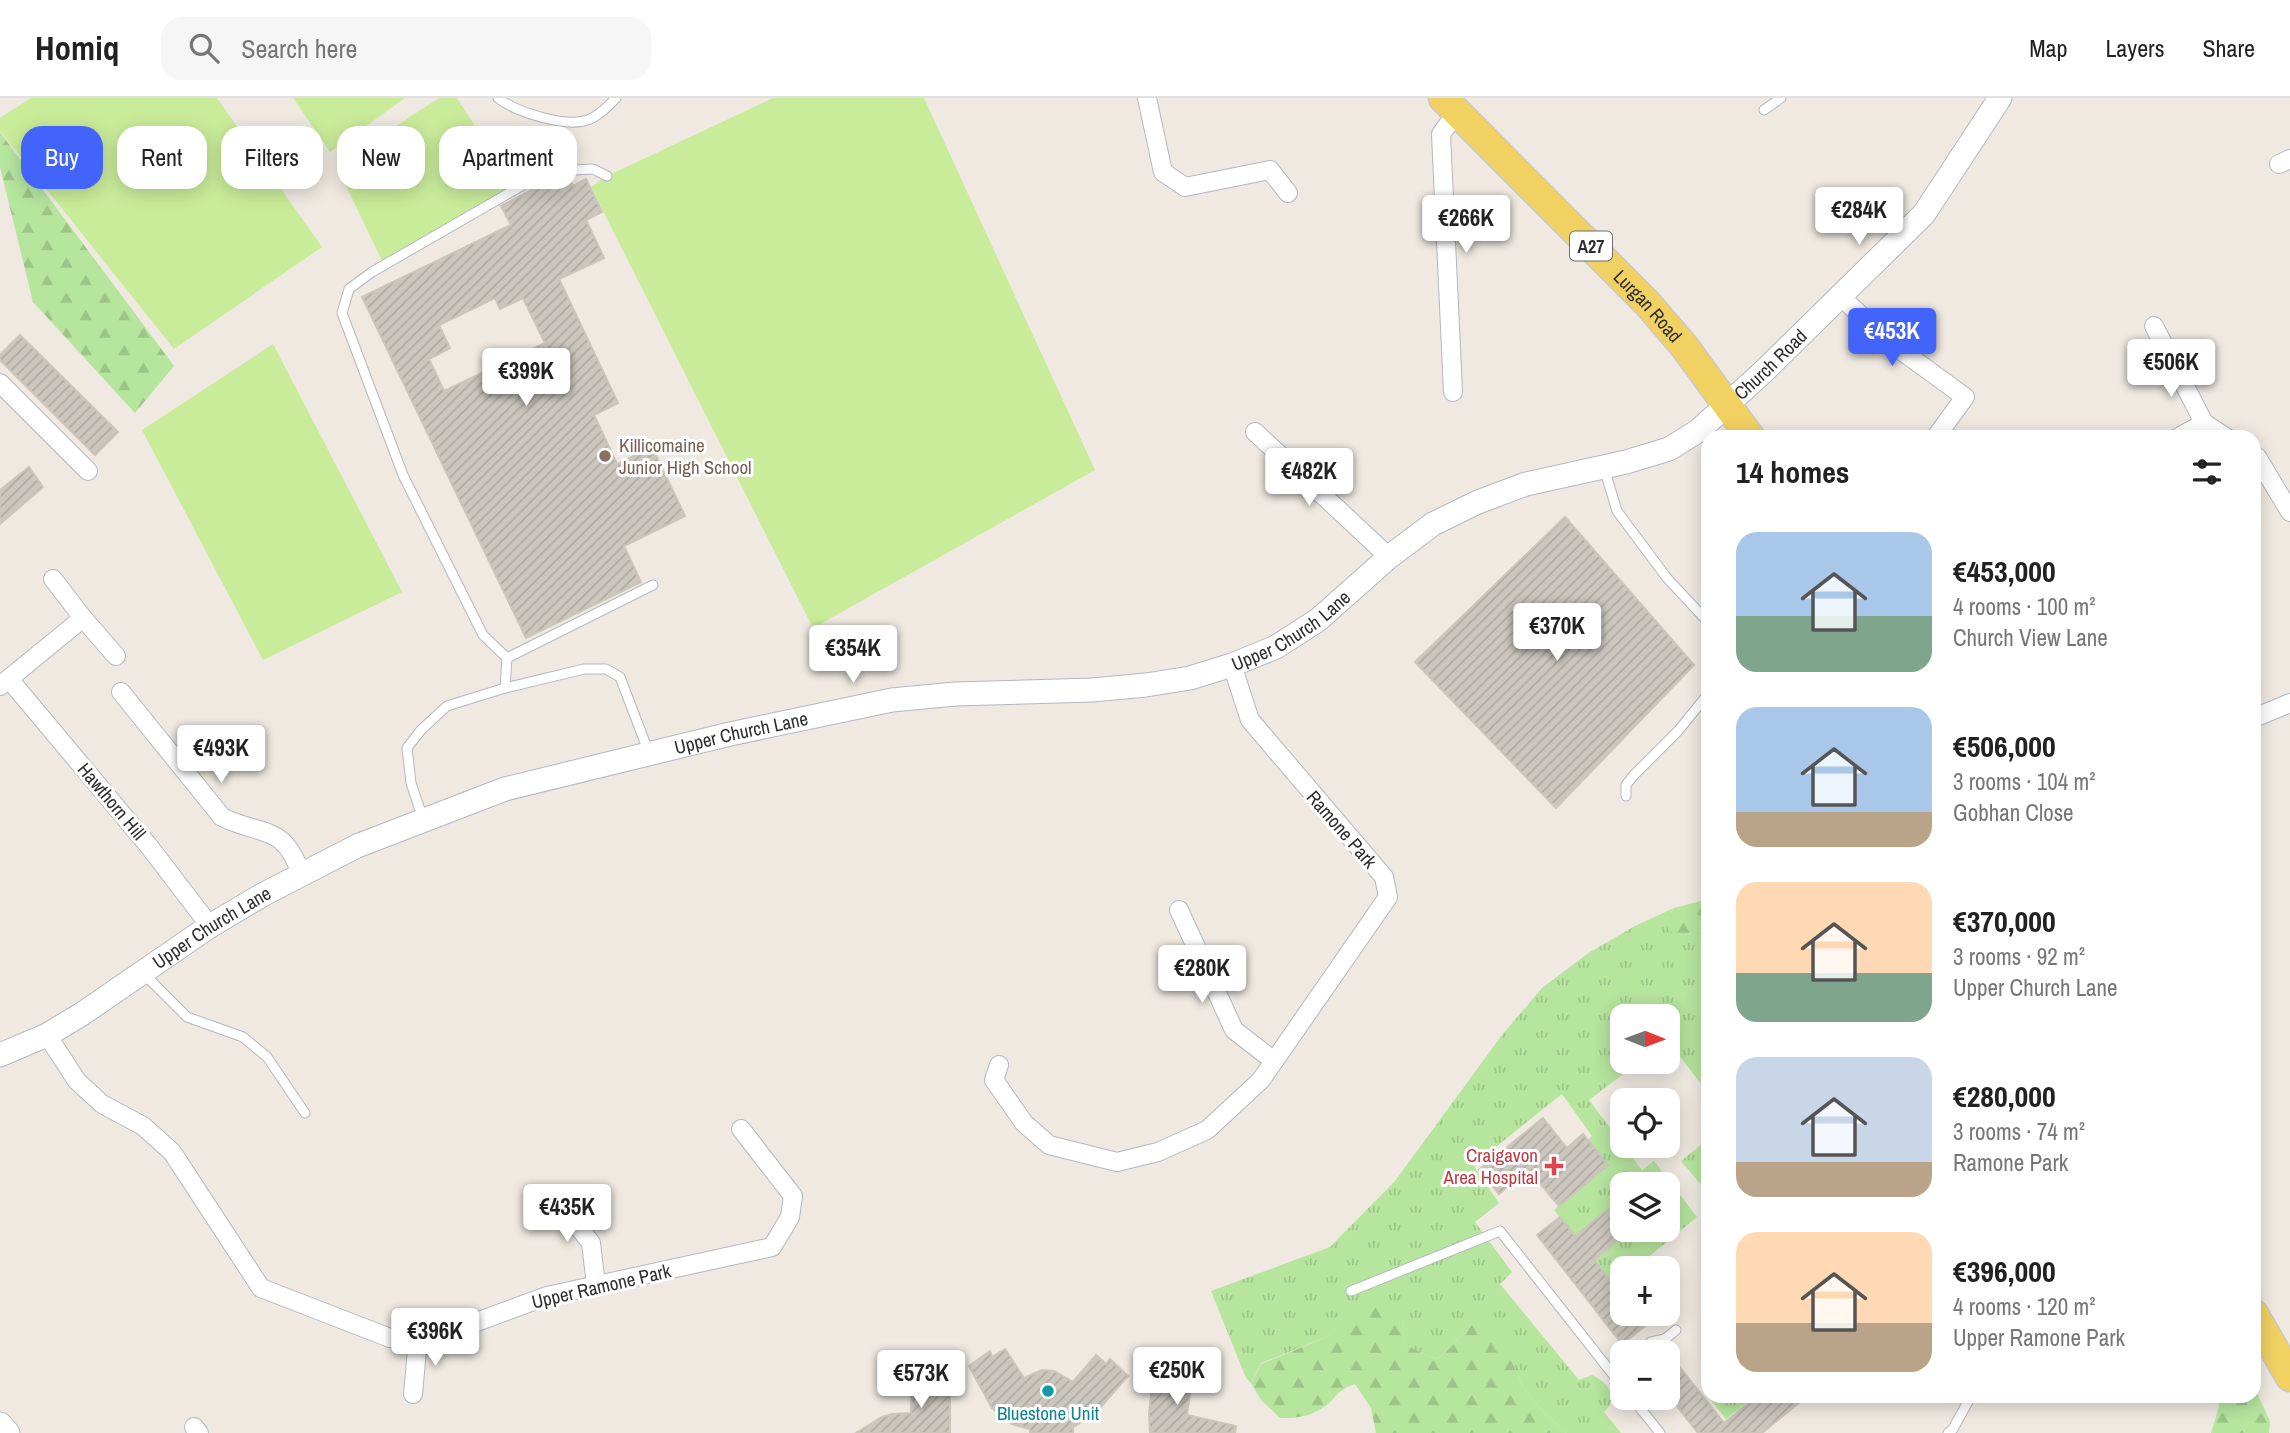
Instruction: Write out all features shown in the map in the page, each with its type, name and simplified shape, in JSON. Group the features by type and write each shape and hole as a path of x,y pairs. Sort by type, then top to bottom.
{"main road":[{"name":"Lurgan Road","path":"1450,105 1647,303 1684,345 1746,430"},
{"path":"2261,1326 2290,1377"}],"street":[{"path":"1147,98 1163,172 1185,187 1270,170 1289,193"},
{"name":"Church Road","path":"1728,404 1924,214 2000,98"},
{"path":"1450,105 1441,134 1453,392"},
{"path":"1840,296 1888,341 1965,397 1941,430"},
{"path":"2154,326 2204,423 2215,430"},
{"path":"2,390 89,471"},
{"name":"Upper Church Lane","path":"0,1055 47,1035 210,926 264,894 357,846 423,819 505,789 649,753 892,700 955,694 1092,690 1146,685 1190,678 1232,665 1276,647 1318,620 1389,557 1433,524 1478,502 1526,484 1626,462 1669,449 1698,431 1728,404"},
{"path":"2191,430 2204,423"},
{"path":"1255,432 1389,557"},
{"path":"2261,466 2290,512"},
{"path":"54,579 116,656"},
{"name":"Hawthorn Hill","path":"83,618 4,683 148,845 210,926"},
{"name":"Ramone Park","path":"999,1065 994,1080 1024,1123 1049,1144 1116,1161 1158,1152 1207,1130 1261,1080 1388,897 1384,877 1250,720 1232,665"},
{"path":"121,692 176,749 222,817 276,836 294,854 301,874"},
{"path":"2261,715 2290,703"},
{"path":"1179,910 1234,1030 1274,1060"},
{"name":"Upper Ramone Park","path":"47,1035 77,1081 93,1097 143,1126 172,1152 261,1288 390,1338 428,1340 547,1296 772,1247 790,1217 793,1196 741,1129"},
{"path":"553,1195 591,1243 596,1285"},
{"path":"413,1394 418,1339"},
{"path":"0,1424 8,1433"}],"lane":[{"path":"498,98 529,113 572,123 587,121 600,114 616,98"},
{"path":"1765,110 1780,98"},
{"path":"507,657 483,635 403,475 342,313 349,289 372,272 530,181 574,170 593,169 607,176"},
{"path":"1604,466 1617,510 1667,578 1701,614"},
{"path":"507,657 653,585"},
{"path":"505,688 507,657"},
{"path":"423,819 411,783 407,748 447,706 505,688 584,669 606,668 620,677 649,753"},
{"path":"1626,796 1626,785 1633,776 1678,731 1701,703"},
{"path":"143,973 187,1017 243,1037 267,1056 305,1113"},
{"path":"1351,1291 1500,1231 1610,1368"},
{"path":"1660,1340 1676,1330"},
{"path":"1948,1433 1967,1403"},
{"path":"1642,1410 1660,1433"}],"green space":[{"path":"31,98 217,98 237,126 221,126 221,189 281,189 322,247 174,349 46,189 103,189 103,126 21,126 21,157 0,131 0,118"},
{"path":"293,98 405,98 366,126 337,126 337,147 330,152 323,142 323,126 312,126"},
{"path":"439,98 457,98 475,126 439,126 439,189 516,190 384,265 348,189 425,189 425,126 396,126"},
{"path":"773,98 924,98 1095,470 813,628 591,187 607,176"},
{"path":"0,132 21,160 21,189 42,189 174,366 135,413 33,302 0,167"},
{"path":"273,344 402,592 263,660 142,430"},
{"path":"1701,901 1701,930 1684,935 1669,931 1665,921 1674,908"},
{"path":"1674,908 1665,921 1684,935 1701,930 1701,1084 1680,1057 1680,1004 1610,1004 1610,1074 1623,1074 1589,1100 1610,1128 1610,1158 1633,1158 1642,1170 1654,1161 1662,1172 1610,1172 1610,1242 1667,1242 1650,1256 1610,1256 1610,1281 1554,1210 1608,1165 1588,1140 1592,1136 1562,1094 1473,1165 1499,1203 1475,1222 1512,1272 1500,1284 1579,1380 1592,1375 1607,1386 1610,1403 1604,1412 1621,1433 1566,1433 1545,1414 1523,1387 1512,1360 1472,1323 1437,1359 1404,1343 1403,1319 1341,1325 1327,1337 1261,1363 1251,1383 1246,1378 1211,1291 1330,1247 1395,1181 1502,1035 1542,988 1590,952 1635,926"},
{"path":"1701,1145 1701,1185 1681,1161"},
{"path":"1680,1195 1697,1217 1680,1231"},
{"path":"1374,1303 1398,1306 1403,1319 1404,1343 1437,1359 1472,1323 1489,1318 1503,1330 1523,1387 1545,1414 1566,1433 1376,1433 1371,1408 1355,1384 1340,1392 1319,1410 1292,1418 1280,1418 1261,1400 1251,1383 1261,1364 1327,1337 1356,1311"},
{"path":"2261,1402 2270,1421 2269,1433 2211,1433 2218,1403"},
{"path":"1713,1403 1746,1403 1726,1419"}],"building":[{"path":"586,179 602,212 586,220 604,258 559,279 618,403 594,415 617,464 652,447 685,516 624,546 641,582 526,638 362,297 511,225 501,206 533,189 577,189 577,184","holes":["495,298 500,309 523,298 545,343 444,391 429,359 450,348 439,325"]},
{"path":"20,335 118,432 95,455 0,360 0,355"},
{"path":"29,467 43,487 0,524 0,490"},
{"path":"1565,517 1694,665 1556,808 1415,662"},
{"path":"1543,1118 1567,1148 1583,1134 1608,1165 1559,1206 1528,1169 1499,1194 1479,1170"},
{"path":"1610,1208 1610,1242 1616,1242 1594,1260 1610,1281 1610,1326 1645,1326 1627,1340 1619,1340 1537,1235 1560,1217 1575,1236"},
{"name":"Bluestone Unit","path":"1005,1349 1024,1378 1042,1370 1054,1371 1073,1382 1096,1355 1106,1364 1110,1359 1128,1376 1099,1409 1073,1427 1073,1433 1030,1433 1030,1429 1012,1424 992,1408 969,1366 990,1351 992,1357"},
{"path":"1680,1367 1701,1394 1701,1403 1708,1403 1724,1423 1748,1403 1798,1403 1762,1433 1698,1433 1680,1410"},
{"name":"Bluestone Unit","path":"1154,1368 1179,1371 1178,1376 1192,1379 1187,1415 1236,1426 1235,1433 1150,1433 1149,1414"},
{"name":"Bluestone Unit","path":"926,1374 950,1376 950,1433 856,1433 882,1417 911,1413 912,1379 925,1380"}],"place":[{"name":"Killicomaine Junior High School","path":"605,456"},
{"name":"Craigavon Area Hospital","path":"1554,1166"},
{"name":"Bluestone Unit","path":"1048,1391"}]}
